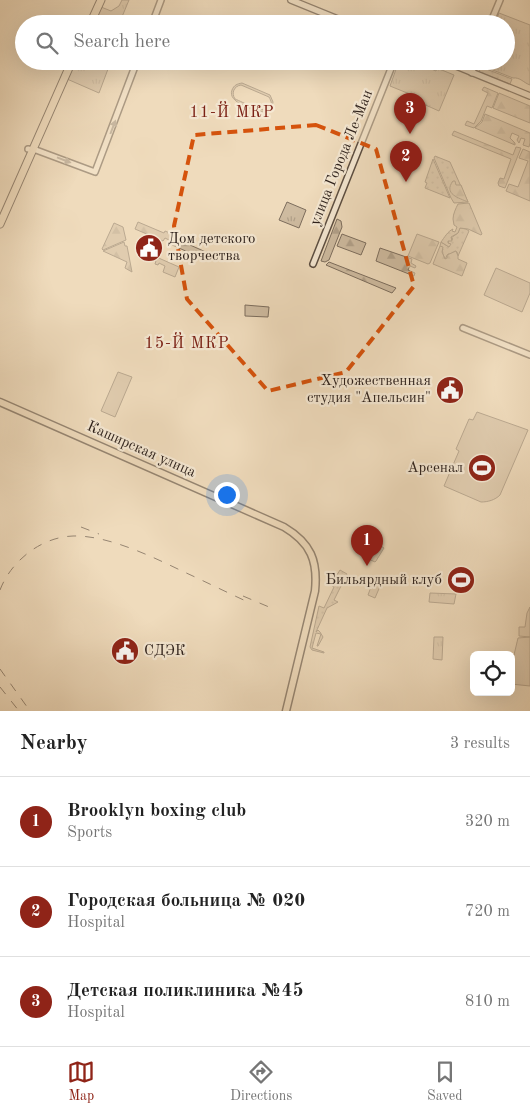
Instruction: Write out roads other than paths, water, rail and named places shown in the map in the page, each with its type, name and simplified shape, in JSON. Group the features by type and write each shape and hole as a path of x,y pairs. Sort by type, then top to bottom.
{"highway":[{"path":"89,15 96,0"},
{"path":"94,15 101,0"},
{"path":"0,224 64,70"},
{"path":"0,215 68,70"}],"main road":[{"path":"291,0 328,15"},
{"path":"465,70 530,96"},
{"name":"Каширская улица","path":"0,402 283,526 296,534 306,544 316,573 315,591 286,711"}],"street":[{"path":"155,15 161,0"},
{"path":"494,15 500,0"},
{"path":"30,149 95,172 134,70"},
{"name":"улица Города Ле-Ман","path":"313,264 390,70"},
{"path":"463,328 530,355"}],"railway":[{"path":"81,527 99,534"},
{"path":"0,590 5,579 19,560 50,541 61,537 73,536 100,539 143,553 248,602"},
{"path":"243,596 269,607"},
{"path":"0,669 30,711"},
{"path":"0,687 19,711"}],"place":[{"name":"Детская поликлиника №45","path":"410,134"},
{"name":"Городская больница № 020","path":"406,182"},
{"name":"Дом детского творчества","path":"149,248"},
{"name":"Художественная студия \"Апельсин\"","path":"450,390"},
{"name":"Арсенал","path":"482,468"},
{"name":"Brooklyn boxing club","path":"367,566"},
{"name":"Бильярдный клуб","path":"461,580"},
{"name":"СДЭК","path":"125,651"}],"district":[{"name":"11-Й МКР","path":"232,113"},
{"name":"15-Й МКР","path":"187,344"}]}
